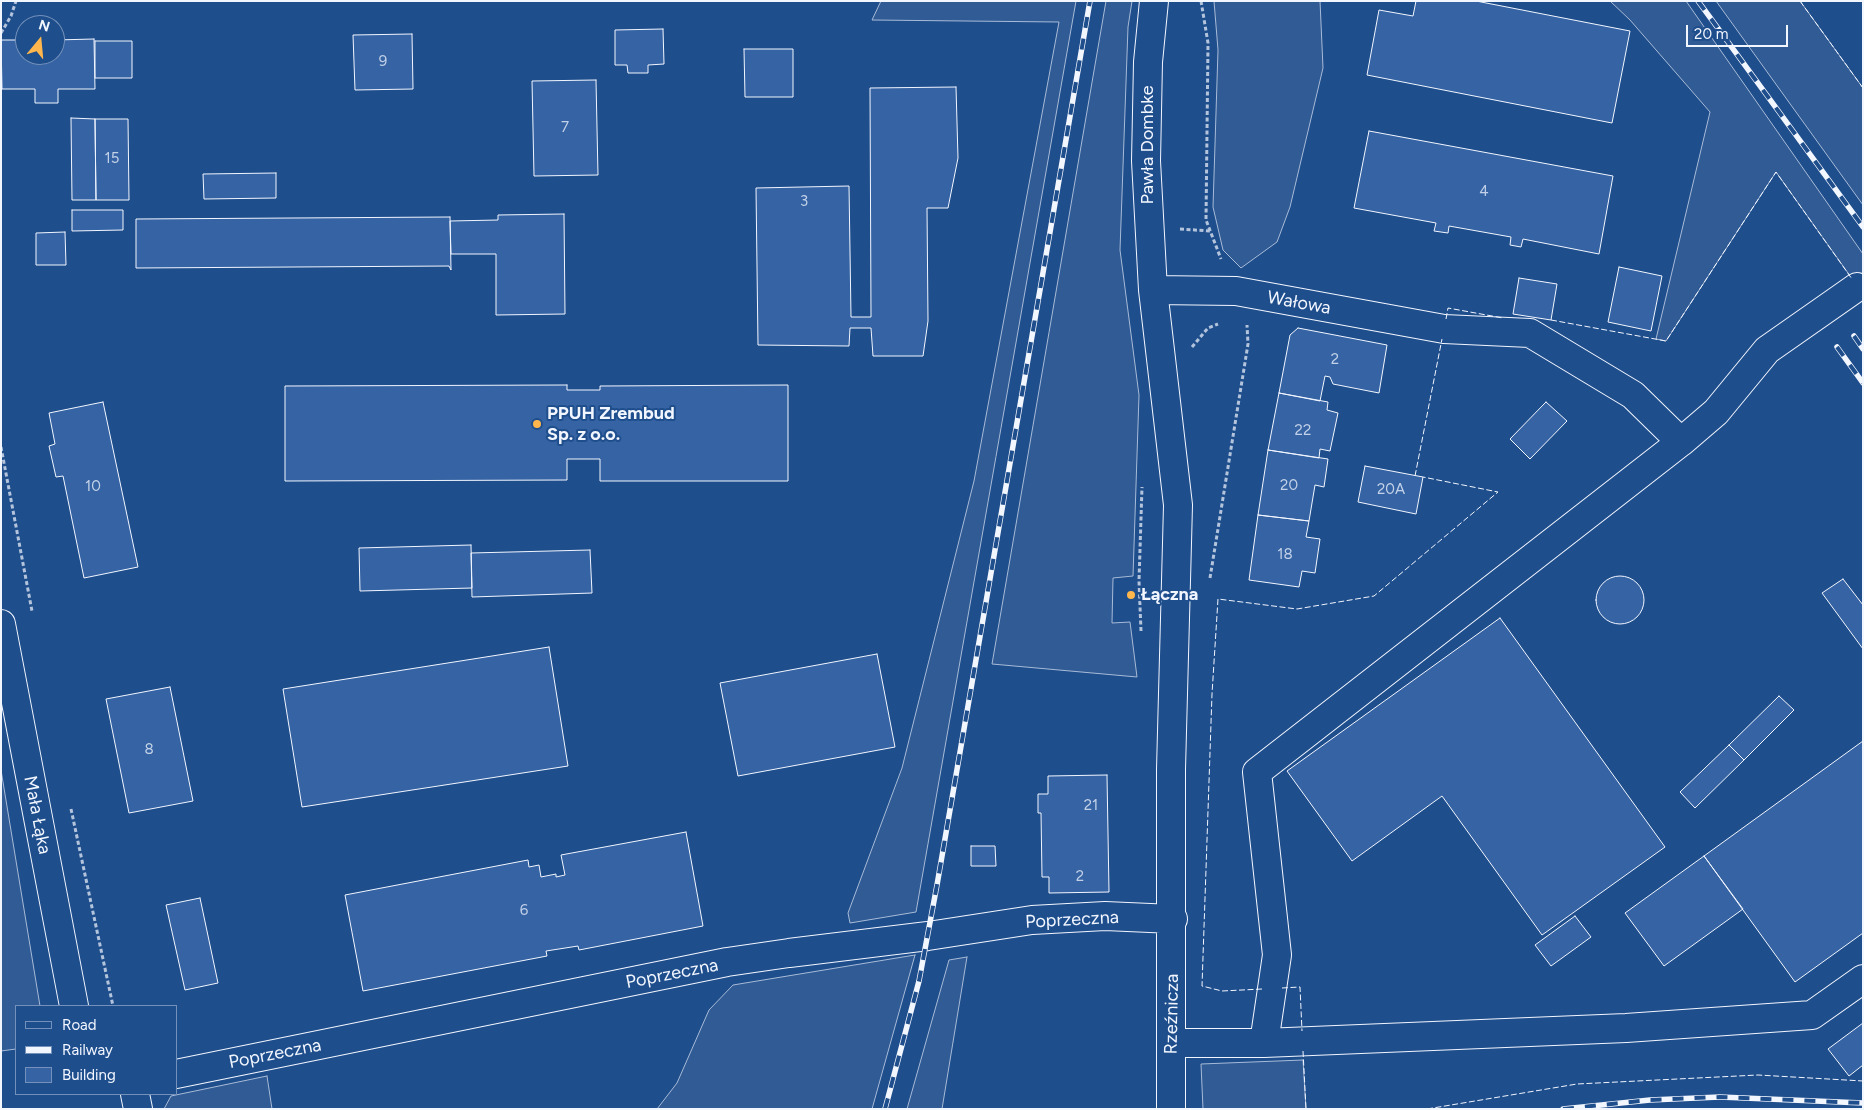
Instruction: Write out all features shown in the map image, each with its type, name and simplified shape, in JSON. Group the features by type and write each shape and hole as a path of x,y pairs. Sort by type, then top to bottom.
{"street":[{"name":"Pawła Dombke","path":"1153,290 1146,161 1148,62 1154,1"},
{"path":"1264,1043 1278,955 1257,772 1681,442 1716,412 1768,350 1857,287"},
{"name":"Wałowa","path":"1153,290 1236,291 1444,329 1530,333 1633,395 1681,442"},
{"path":"1153,290 1178,505 1171,769 1173,919"},
{"name":"Mała Łąka","path":"1,624 74,1005"},
{"name":"Poprzeczna","path":"178,1074 717,964 789,952 928,936 1032,920 1105,916 1173,919"},
{"name":"Rzeźnicza","path":"1171,1109 1173,919"},
{"path":"1171,1043 1264,1043 1626,1028 1812,1015 1863,980"},
{"path":"135,1095 138,1109"}],"path":[{"path":"1,33 12,16 16,1"},
{"path":"1141,639 1139,581 1142,478"}],"shaded area":[{"path":"881,1 1076,1 916,912 850,923 848,913 902,768 974,481 1059,22 872,20"},
{"path":"1106,1 1132,1 1128,27 1120,250 1139,395 1133,576 1113,578 1112,623 1130,622 1137,677 992,664"},
{"path":"1214,1 1320,1 1323,68 1290,207 1277,242 1241,268 1223,250 1213,207 1218,50"},
{"path":"1610,1 1686,1 1863,254 1863,294 1776,172 1666,341 1656,339 1710,112 1630,20"},
{"path":"1716,1 1800,1 1863,88 1863,205"},
{"path":"1,770 40,1005 15,1005 15,1049 1,1051"},
{"path":"915,955 872,1109 657,1109 677,1083 709,1010 733,985"},
{"path":"967,957 942,1109 907,1109 949,960"},
{"path":"1303,1060 1306,1109 1203,1109 1201,1064"},
{"path":"267,1076 272,1109 164,1109 171,1096"}],"building":[{"path":"1416,1 1476,1 1630,31 1612,123 1367,75 1379,10 1413,16"},
{"path":"663,29 664,64 648,65 648,73 628,73 627,65 615,65 615,30"},
{"path":"412,34 413,89 355,90 353,35"},
{"path":"94,39 95,89 58,89 58,103 35,103 35,89 2,89 1,40 15,40 15,65 65,65 65,40"},
{"path":"95,41 132,41 132,78 95,78"},
{"path":"744,49 793,49 793,97 745,97"},
{"path":"596,80 598,175 534,176 532,81"},
{"path":"956,87 958,158 948,208 927,208 928,321 923,356 873,356 871,328 850,328 849,346 758,345 756,188 849,186 851,317 871,317 870,88"},
{"path":"71,118 95,119 96,200 72,200"},
{"path":"95,119 128,119 129,200 96,200"},
{"path":"1369,131 1613,176 1599,254 1523,239 1521,247 1510,245 1511,237 1449,226 1448,233 1434,231 1436,223 1354,208"},
{"path":"276,173 276,198 204,199 203,174"},
{"path":"72,210 123,210 123,230 72,231"},
{"path":"564,214 565,314 496,315 496,254 451,254 450,221 498,220 498,215"},
{"path":"450,217 451,270 449,266 136,268 136,219"},
{"path":"65,232 66,265 36,265 36,233"},
{"path":"1619,267 1662,276 1651,331 1608,322"},
{"path":"1519,278 1557,284 1551,320 1513,314"},
{"path":"1298,328 1387,345 1379,393 1333,384 1330,377 1325,376 1320,401 1279,393 1290,335"},
{"name":"PPUH Zrembud Sp. z o.o.","path":"567,385 567,390 600,390 600,386 788,385 788,481 600,481 600,459 567,459 567,480 285,481 285,386"},
{"path":"1279,393 1328,402 1327,410 1338,413 1330,451 1320,449 1319,458 1268,450"},
{"path":"103,402 138,567 84,578 63,476 56,477 49,446 55,444 49,413"},
{"path":"1546,402 1567,421 1530,459 1510,439"},
{"path":"1268,450 1328,459 1324,487 1315,485 1309,521 1258,515"},
{"path":"1365,466 1423,477 1416,514 1358,502"},
{"path":"1258,515 1309,521 1306,537 1320,539 1315,573 1302,571 1299,587 1249,580"},
{"path":"471,545 472,588 360,591 359,548"},
{"path":"590,550 592,593 472,597 471,553"},
{"path":"1615,576 1625,576 1637,583 1644,595 1644,605 1637,617 1625,624 1615,624 1607,620 1600,613 1596,605 1596,595 1600,587 1607,580"},
{"path":"1843,579 1863,605 1863,649 1822,593"},
{"path":"1500,618 1665,847 1542,935 1442,796 1352,861 1287,771"},
{"path":"549,647 568,766 302,807 283,689"},
{"path":"877,654 895,747 738,776 720,683"},
{"path":"170,687 193,801 129,813 106,699"},
{"path":"1779,696 1794,710 1744,760 1729,745"},
{"path":"1863,741 1863,933 1795,982 1704,856"},
{"path":"1729,745 1744,760 1695,808 1680,792"},
{"path":"1107,775 1109,892 1049,893 1049,877 1042,877 1041,813 1038,813 1038,794 1048,794 1048,776"},
{"path":"686,832 703,926 579,950 578,946 546,951 547,956 363,991 345,895 528,860 529,867 539,865 541,877 556,874 556,877 565,875 561,855"},
{"path":"971,846 995,846 996,866 971,866"},
{"path":"1704,856 1743,909 1664,966 1625,913"},
{"path":"200,898 218,983 185,990 166,905"},
{"path":"1575,916 1591,937 1551,966 1535,945"},
{"path":"1863,1023 1863,1065 1849,1076 1828,1049"}],"railway":[{"path":"885,1109 919,981 937,885 1090,1"},
{"path":"1698,1 1863,227"},
{"path":"1854,336 1863,349"},
{"path":"1837,347 1863,383"},
{"path":"1563,1109 1650,1100 1720,1097 1863,1103"}],"fence":[{"path":"1800,1 1863,88"},
{"path":"1551,320 1666,341 1776,172 1852,279"},
{"path":"1446,319 1448,308 1503,318"},
{"path":"1415,476 1442,339"},
{"path":"1262,989 1222,991 1202,986 1212,694 1218,599 1297,609 1374,596 1498,492 1423,477"},
{"path":"1282,988 1300,987 1302,1031"},
{"path":"1303,1051 1306,1109"},
{"path":"1427,1109 1577,1084 1758,1075 1863,1081"}],"place":[{"name":"PPUH Zrembud Sp. z o.o.","path":"537,424"},
{"name":"Łączna","path":"1131,595"}]}
